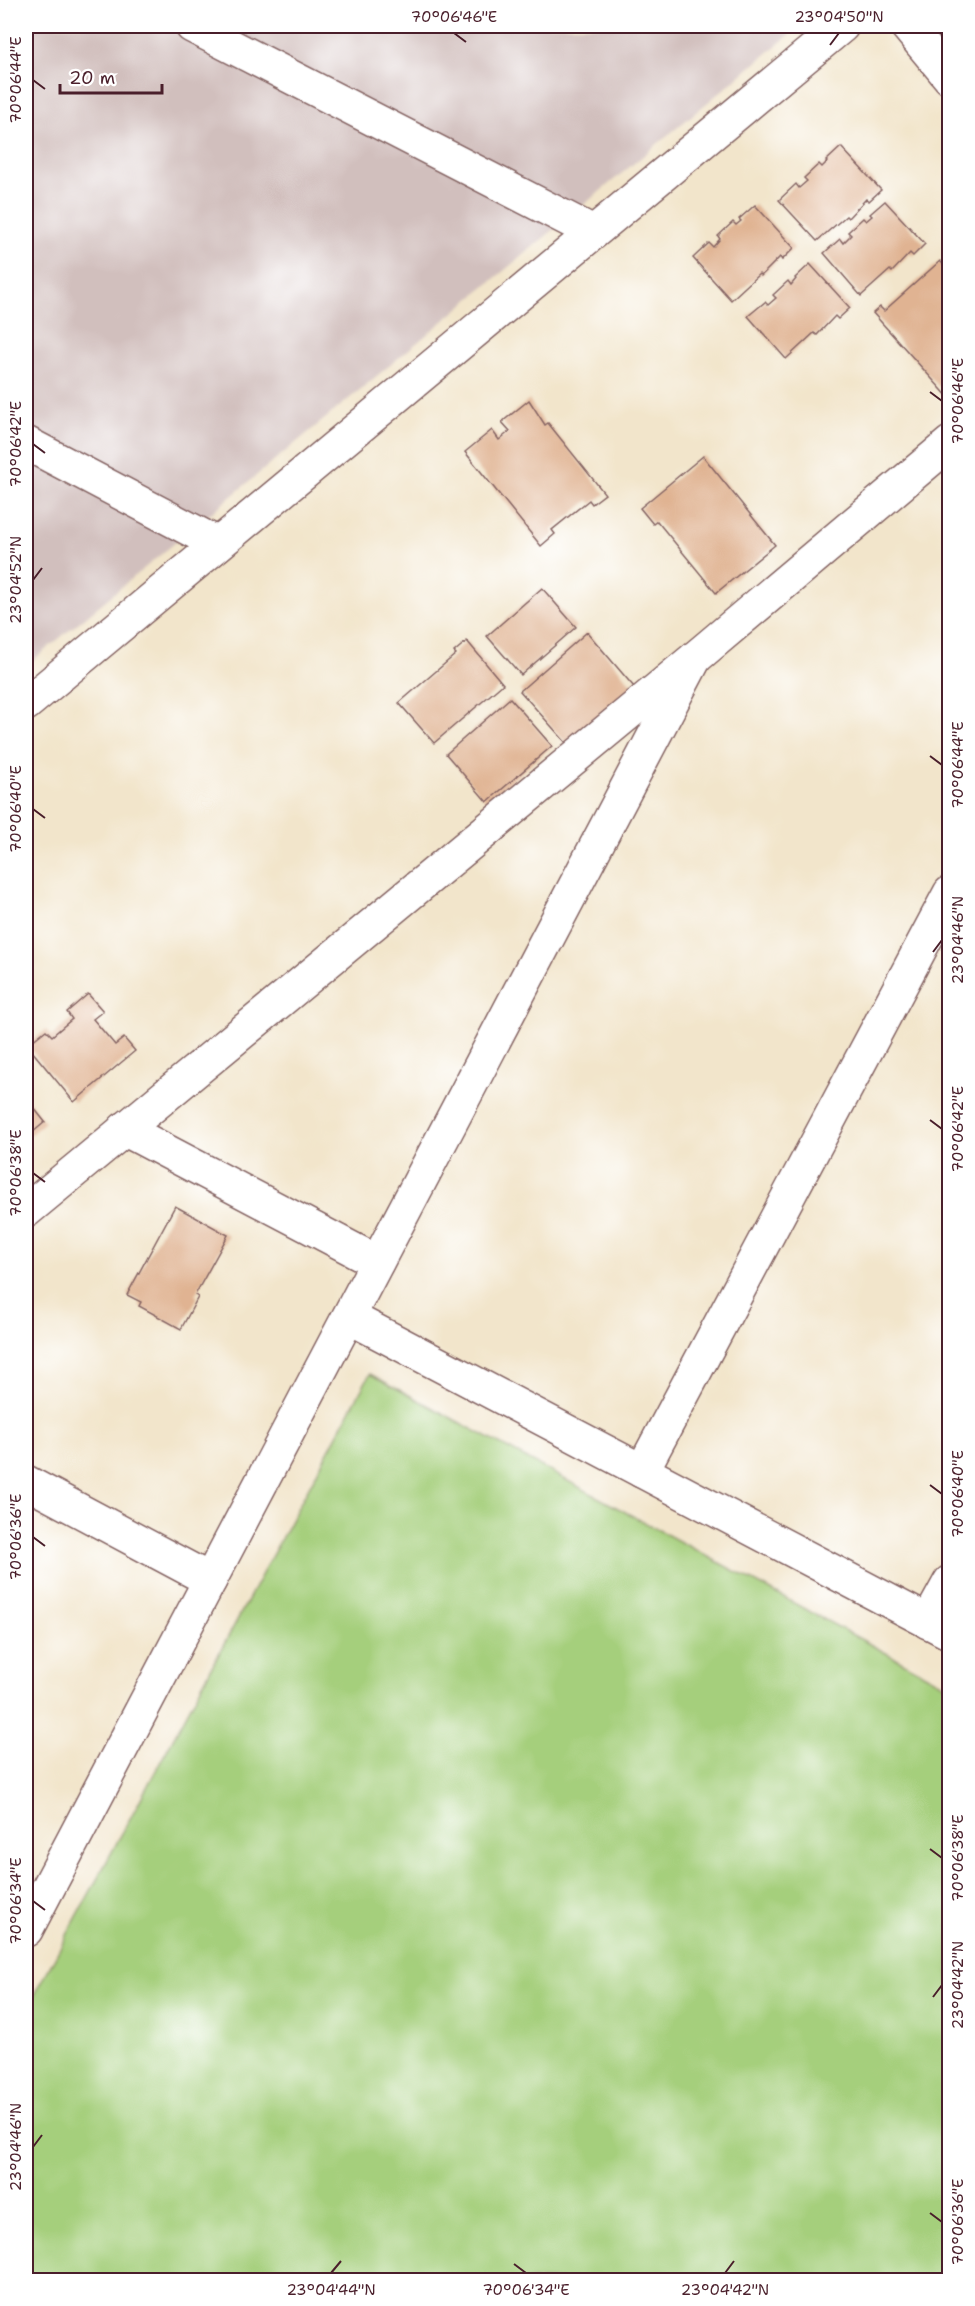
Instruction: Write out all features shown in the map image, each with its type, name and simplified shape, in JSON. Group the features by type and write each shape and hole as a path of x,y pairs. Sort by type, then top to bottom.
{"street":[{"path":"192,26 593,232"},
{"path":"26,704 842,26"},
{"path":"908,26 950,78"},
{"path":"26,443 218,544"},
{"path":"26,1211 695,658 950,443"},
{"path":"27,1922 210,1581 695,658"},
{"path":"642,1471 950,893"},
{"path":"124,1129 377,1262"},
{"path":"349,1317 939,1628 950,1582"},
{"path":"26,1482 210,1581"}],"shaded area":[{"path":"26,26 800,26 26,666"}],"green space":[{"path":"370,1374 949,1687 949,2280 26,2280 26,2011"}],"building":[{"path":"841,147 881,190 869,201 866,199 848,218 846,216 817,241 779,200 796,184 799,188 807,181 804,178 819,164 822,167"},
{"path":"885,201 925,244 913,256 910,253 892,272 890,270 861,296 824,253 840,239 843,243 851,235 848,232 863,218 866,221 872,216 870,214"},
{"path":"755,205 794,248 782,260 780,257 761,276 759,274 731,300 693,258 709,243 713,247 720,239 718,236 733,222 736,225 741,221 739,219"},
{"path":"940,261 950,271 950,399 873,313 880,307 884,311"},
{"path":"810,264 850,308 838,319 835,316 817,335 814,333 786,359 748,316 765,302 768,305 776,298 773,295 788,281 791,285"},
{"path":"529,400 545,425 548,423 605,494 592,504 589,500 552,530 555,534 541,546 465,452 492,430 499,440 510,431 502,422"},
{"path":"703,456 775,545 716,593 657,521 653,524 640,508"},
{"path":"542,588 576,627 521,675 487,636"},
{"path":"587,632 634,687 568,745 520,691"},
{"path":"467,641 503,684 434,743 399,703 456,654 454,652"},
{"path":"510,698 552,746 487,802 446,754"},
{"path":"88,994 103,1011 93,1019 115,1045 124,1038 135,1051 74,1102 27,1045 46,1030 52,1036 72,1019 67,1012"},
{"path":"26,1098 45,1122 26,1138"},
{"path":"175,1206 228,1235 195,1295 198,1297 181,1329 139,1306 141,1302 127,1295"}]}
